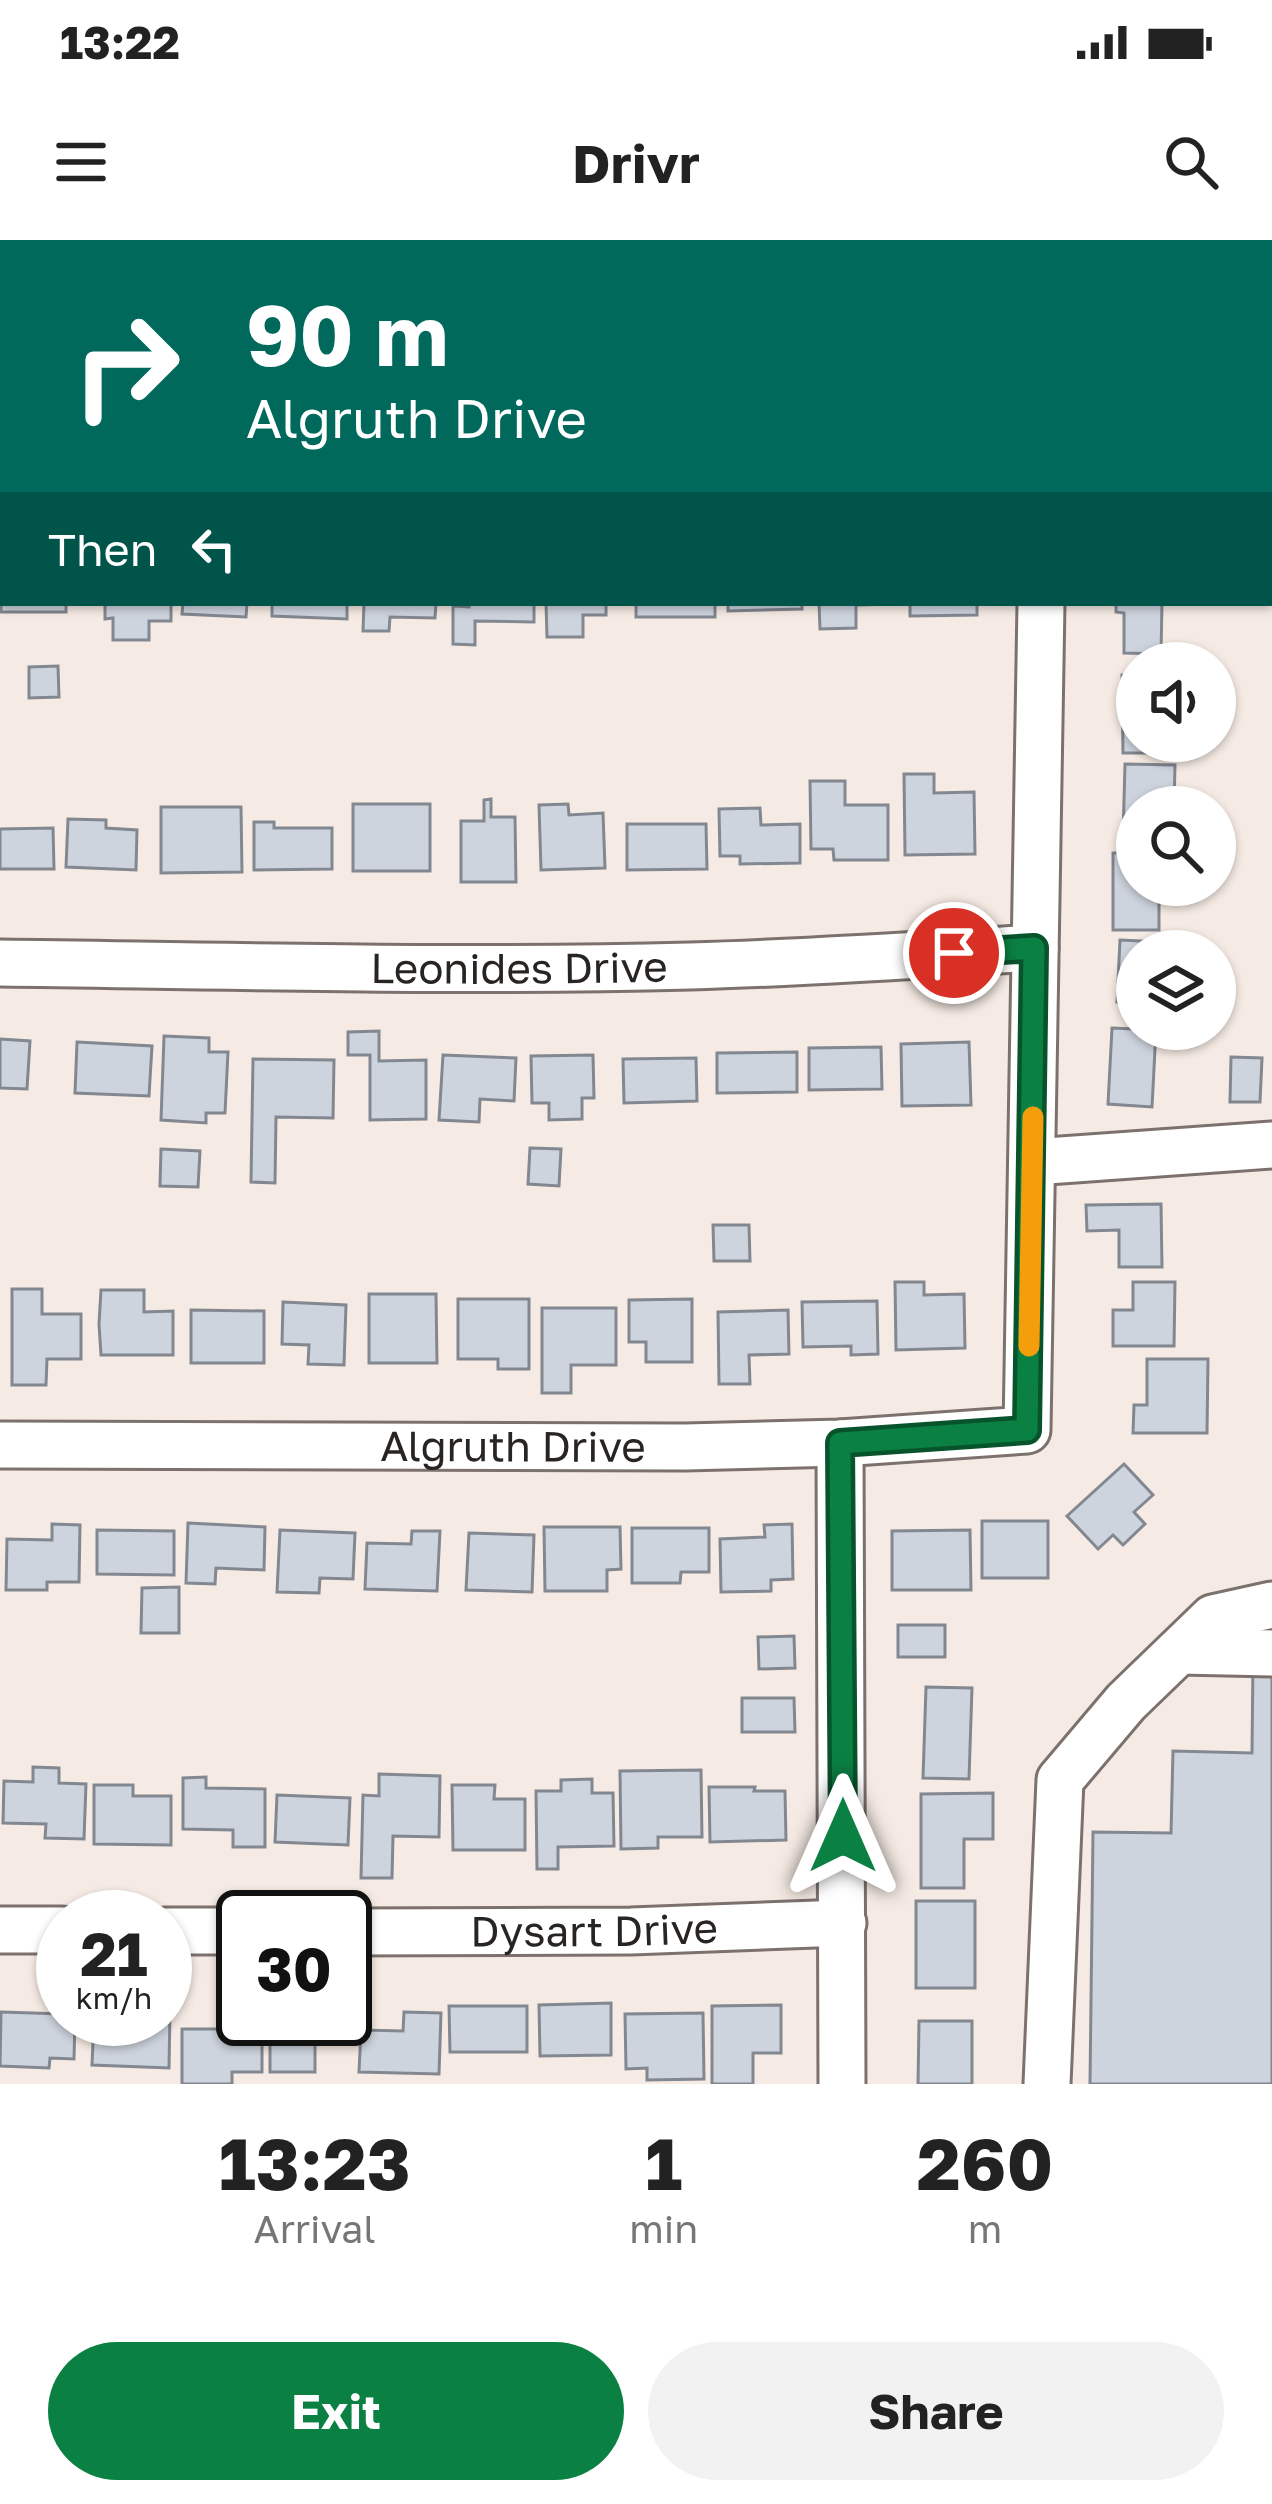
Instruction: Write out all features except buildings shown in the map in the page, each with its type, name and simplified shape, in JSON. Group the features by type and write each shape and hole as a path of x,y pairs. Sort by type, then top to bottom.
{"street":[{"path":"1041,606 1033,1162 1272,1145"},
{"name":"Leonides Drive","path":"0,962 367,968 688,966 1034,948"},
{"name":"Algruth Drive","path":"0,1445 685,1447 840,1443 1027,1430 1033,1162"},
{"path":"840,1443 842,2084"},
{"path":"1048,2084 1060,1780 1126,1702 1213,1618 1272,1605"},
{"path":"1180,1651 1272,1653"},
{"name":"Dysart Drive","path":"372,1932 631,1931 843,1923"},
{"path":"0,1930 36,1930"}],"slow traffic":[{"path":"1029,1346 1033,1117"}],"route":[{"path":"843,1836 840,1443 1027,1430 1034,948 954,953"}]}
